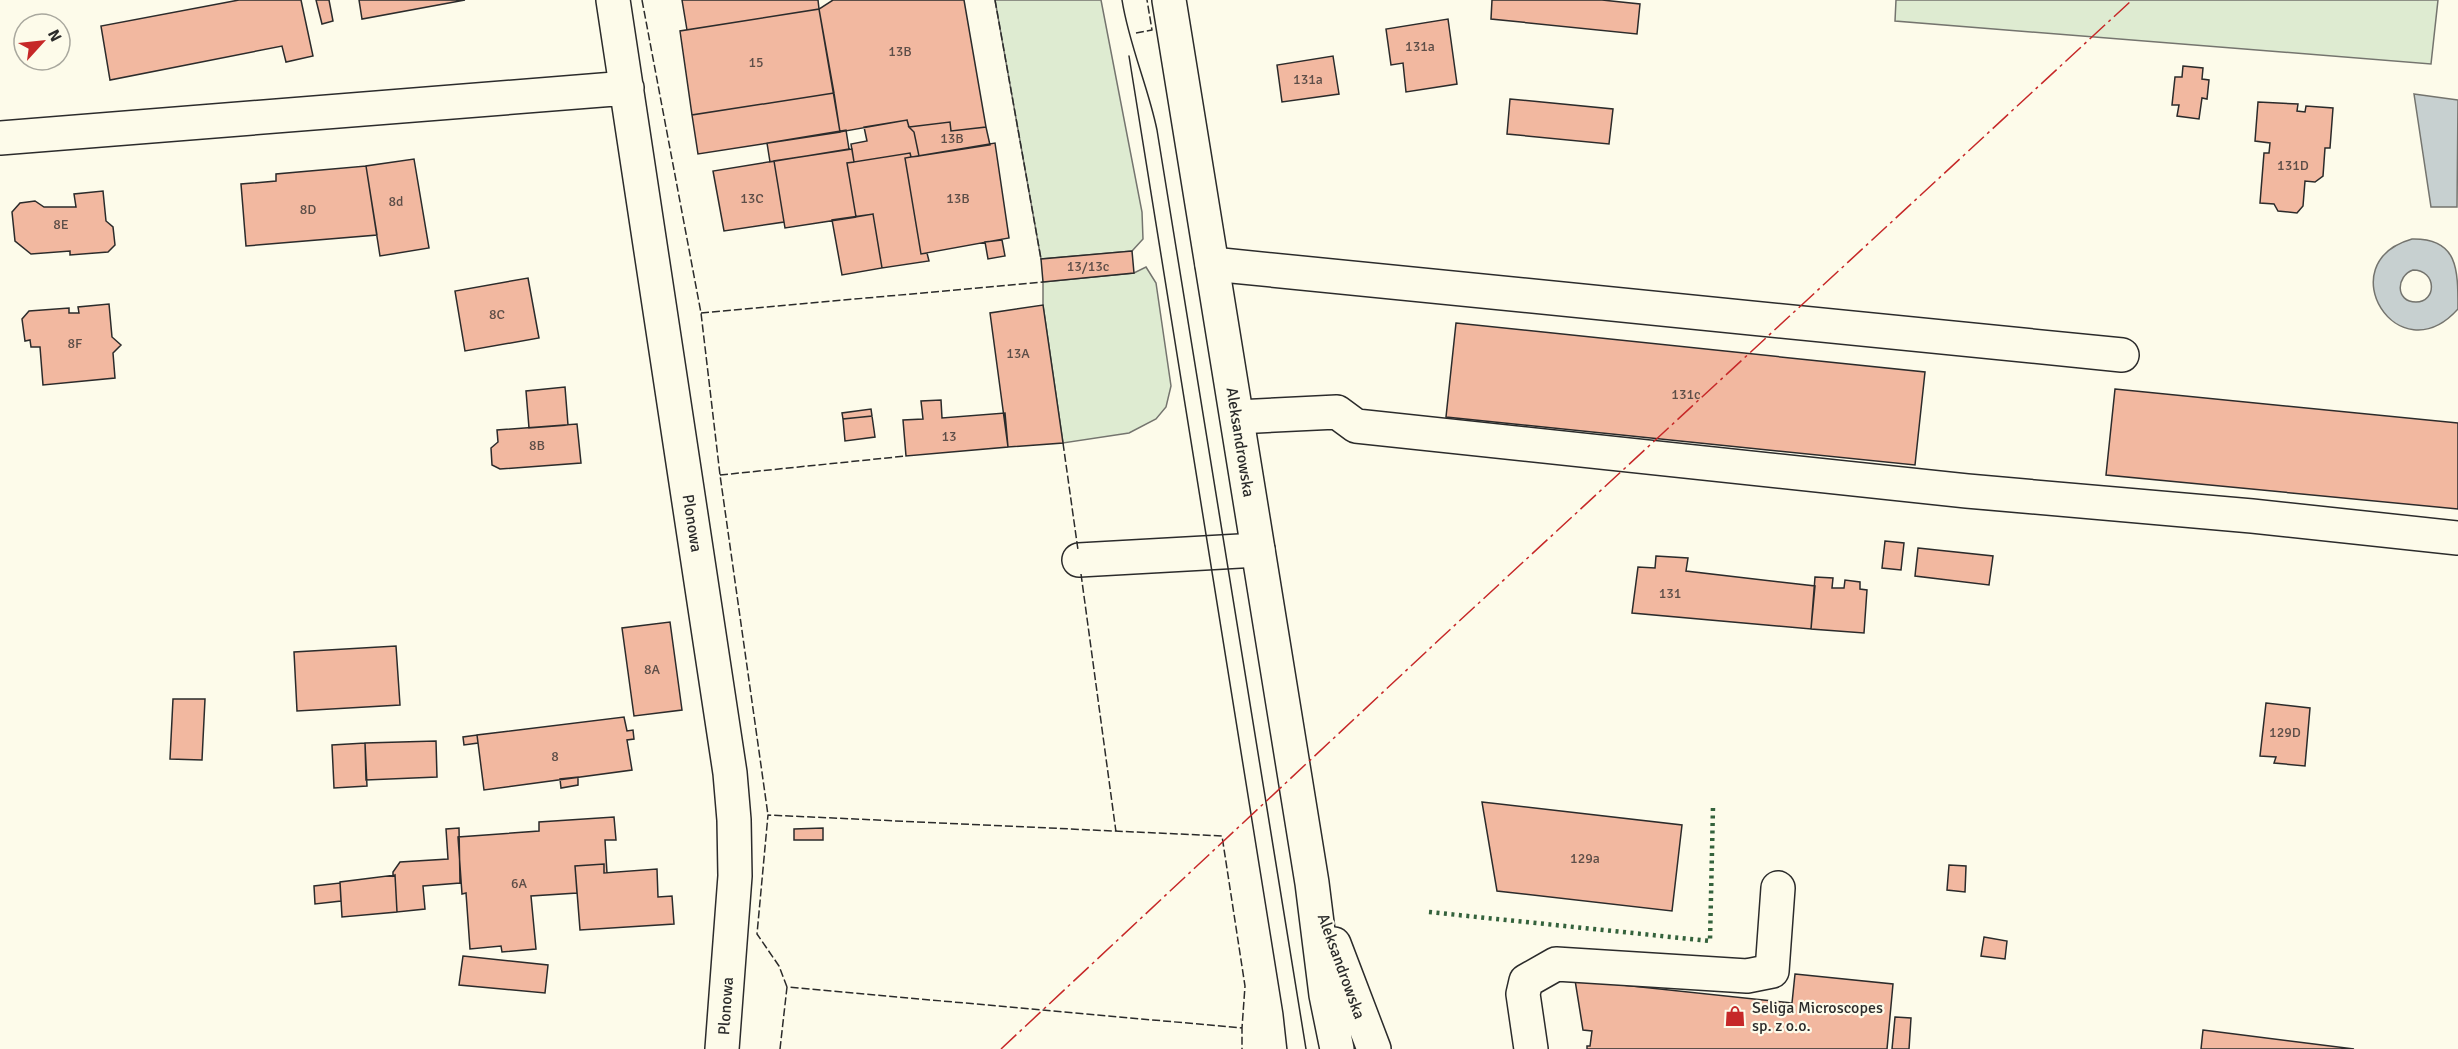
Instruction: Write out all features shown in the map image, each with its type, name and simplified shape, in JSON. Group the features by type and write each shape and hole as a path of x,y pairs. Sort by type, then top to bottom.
{"street":[{"name":"Plonowa","path":"613,0 730,773 735,876 722,1049"},
{"name":"Aleksandrowska","path":"1169,0 1312,883 1326,995 1336,1049"},
{"path":"0,138 627,88"},
{"path":"1212,264 2122,355"},
{"path":"1237,417 1337,412 1356,426 1967,491 2252,516 2458,538"},
{"path":"1079,561 1258,550"},
{"name":"Aleksandrowska","path":"1312,883 1359,1014 1374,1049"},
{"path":"1531,1049 1522,994 1526,981 1556,964 1747,975 1772,971 1778,888"}],"green space":[{"path":"995,0 1101,0 1142,212 1143,239 1132,251 1041,259"},
{"path":"1896,0 2438,0 2431,64 1895,21"},
{"path":"1146,267 1156,283 1171,386 1166,407 1156,419 1129,433 1063,443 1043,305 1043,282 1134,273"}],"shaded area":[{"path":"2414,94 2458,100 2457,207 2431,207"},
{"path":"2412,239 2427,240 2447,250 2456,269 2458,309 2435,326 2414,330 2395,323 2381,308 2374,289 2375,269 2387,252","holes":["2413,270 2421,271 2430,280 2431,292 2423,301 2409,301 2401,293 2401,283 2407,273"]}],"building":[{"path":"239,0 301,0 313,56 286,62 282,46 110,80 101,26"},
{"path":"316,0 329,0 333,21 322,24"},
{"path":"359,0 465,0 362,19"},
{"path":"682,0 818,0 819,9 687,30"},
{"path":"833,0 964,0 986,127 951,131 950,122 909,127 907,120 840,132 819,9"},
{"path":"1492,0 1602,0 1640,4 1637,34 1491,19"},
{"path":"819,9 834,93 692,115 680,31"},
{"path":"1448,19 1457,84 1406,92 1403,63 1391,65 1386,29"},
{"path":"1333,56 1339,94 1282,102 1277,65"},
{"path":"2183,66 2203,68 2202,79 2209,80 2207,99 2202,98 2199,119 2177,116 2179,105 2172,105 2175,77 2182,77"},
{"path":"834,93 840,132 698,154 692,115"},
{"path":"1510,99 1613,109 1609,144 1507,134"},
{"path":"2258,102 2298,104 2297,111 2305,112 2306,106 2333,108 2330,148 2325,148 2323,176 2315,182 2305,181 2303,206 2297,213 2278,211 2274,204 2260,203 2264,153 2269,153 2270,143 2255,141"},
{"path":"907,120 914,132 919,156 911,157 910,153 854,162 851,144 867,141 864,127"},
{"path":"950,122 951,131 986,127 990,145 919,156 914,132 909,127"},
{"path":"846,130 849,149 770,162 767,143"},
{"path":"995,143 1009,238 921,254 905,158"},
{"path":"852,149 854,162 847,163 856,217 785,228 774,161"},
{"path":"910,153 911,157 905,158 921,254 927,253 929,261 882,268 873,214 856,217 847,163"},
{"path":"414,159 429,248 380,256 366,166"},
{"path":"774,161 784,222 724,231 713,171"},
{"path":"366,166 377,235 246,246 241,184 276,181 276,174"},
{"path":"103,191 106,221 113,227 115,245 108,252 70,255 70,251 31,254 15,241 12,212 20,203 35,201 44,207 76,207 74,194"},
{"path":"873,214 882,268 842,275 832,220"},
{"path":"1002,240 1005,256 988,259 985,242"},
{"path":"1132,251 1134,273 1043,282 1041,259"},
{"path":"528,278 539,338 465,351 455,291"},
{"path":"109,304 112,337 121,345 113,353 115,378 43,385 40,347 31,347 30,340 25,341 22,319 29,311 69,308 69,313 79,313 78,307"},
{"path":"1043,305 1063,443 1008,447 990,313"},
{"path":"1456,323 1925,372 1915,465 1446,417"},
{"path":"565,387 568,425 529,428 526,391"},
{"path":"2115,389 2458,423 2458,509 2106,475"},
{"path":"941,400 942,418 1005,413 1008,447 906,456 903,420 923,419 921,401"},
{"path":"871,409 872,416 843,419 842,413"},
{"path":"872,416 875,437 845,441 843,419"},
{"path":"577,424 581,463 500,469 492,465 491,448 498,442 497,430"},
{"path":"1885,541 1904,543 1901,570 1882,568"},
{"path":"1918,548 1993,556 1989,585 1915,576"},
{"path":"1656,556 1688,558 1686,571 1815,586 1811,629 1632,613 1638,567 1655,568"},
{"path":"1815,577 1833,578 1832,588 1844,588 1845,580 1860,582 1860,589 1867,590 1864,633 1811,629"},
{"path":"670,622 682,710 634,716 622,628"},
{"path":"396,646 400,705 297,711 294,652"},
{"path":"173,699 205,699 202,760 170,759"},
{"path":"2266,703 2310,708 2305,766 2274,763 2276,757 2260,756"},
{"path":"624,717 627,731 633,730 634,739 627,740 632,770 484,790 477,735"},
{"path":"477,735 478,743 464,745 463,737"},
{"path":"436,741 437,777 366,780 365,743"},
{"path":"365,743 367,786 334,788 332,745"},
{"path":"578,777 578,785 561,788 560,779"},
{"path":"1482,802 1682,825 1672,911 1497,891"},
{"path":"614,817 616,840 605,840 607,873 604,873 604,864 575,866 577,893 531,896 536,949 502,952 501,946 470,949 466,893 462,894 458,837 539,831 539,822"},
{"path":"459,828 460,883 423,886 425,909 397,912 393,872 400,862 448,859 446,829"},
{"path":"823,828 823,840 794,840 794,829"},
{"path":"604,864 604,873 657,869 658,897 672,896 674,924 580,930 575,866"},
{"path":"1949,865 1966,866 1965,892 1947,890"},
{"path":"395,875 397,912 342,917 340,882"},
{"path":"340,883 341,901 315,904 314,886"},
{"path":"1984,937 2007,941 2005,959 1981,956"},
{"path":"463,956 548,965 545,993 459,985"},
{"name":"Seliga Microscopes sp. z o.o.","path":"1795,974 1893,984 1887,1049 1587,1049 1587,1046 1590,1046 1592,1031 1583,1030 1575,980 1792,1003"},
{"path":"1895,1017 1911,1018 1909,1049 1892,1049"},
{"path":"2203,1030 2354,1049 2201,1049"}],"tram line":[{"path":"1122,0 1129,33 1157,130 1306,1049"},
{"path":"1129,56 1287,1049"}],"hedge":[{"path":"1429,912 1710,941 1713,807"}],"fence":[{"path":"642,0 701,313 720,475 768,815"},
{"path":"995,0 1041,259"},
{"path":"1136,33 1152,30 1147,0"},
{"path":"701,313 1043,282"},
{"path":"1063,443 1078,550"},
{"path":"720,475 906,456"},
{"path":"1081,574 1116,832"},
{"path":"787,987 779,966 757,934 768,815 1222,836 1245,986 1242,1028"},
{"path":"780,1049 787,987 1242,1028 1242,1049"}],"power":[{"path":"1001,1049 1442,637 2132,0"}],"place":[{"name":"Seliga Microscopes sp. z o.o.","path":"1735,1016"}]}
